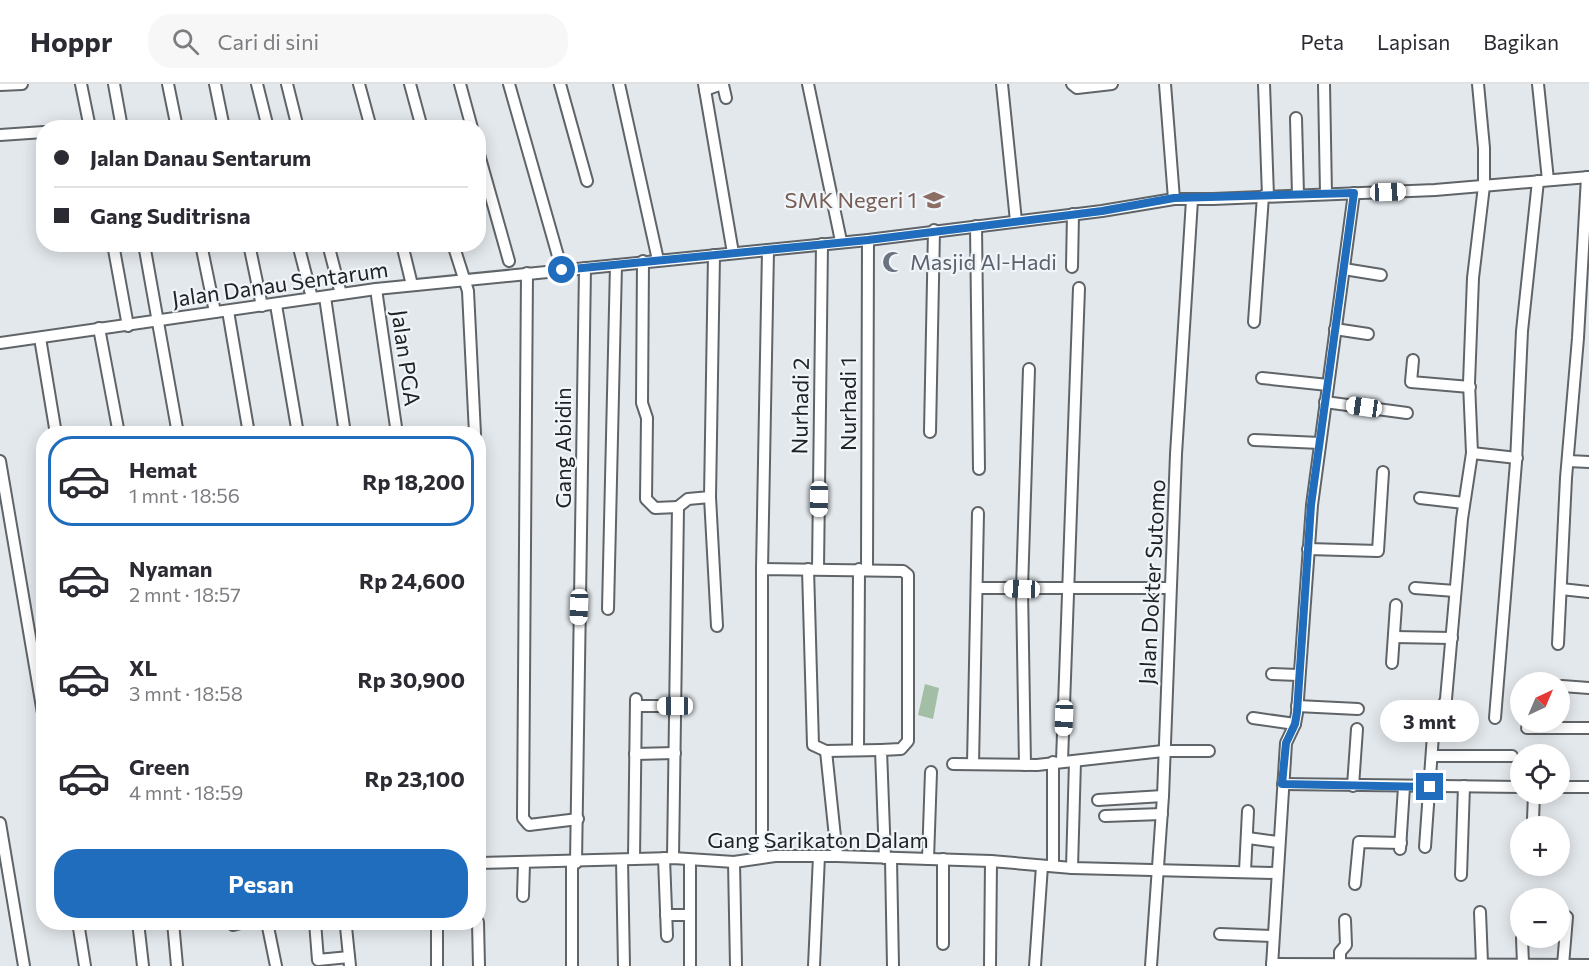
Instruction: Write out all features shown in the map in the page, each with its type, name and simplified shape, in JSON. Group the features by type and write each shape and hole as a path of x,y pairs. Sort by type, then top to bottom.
{"street":[{"path":"0,85 22,84"},
{"path":"81,84 88,120"},
{"path":"114,84 121,120"},
{"path":"168,84 175,120"},
{"path":"214,84 222,120"},
{"path":"257,84 266,120"},
{"path":"287,84 296,120"},
{"path":"359,84 368,120"},
{"path":"410,84 420,120"},
{"path":"460,84 470,120"},
{"path":"509,84 562,270"},
{"path":"560,84 587,182"},
{"path":"619,84 658,260"},
{"path":"726,98 722,84 705,87 734,253"},
{"path":"808,84 842,241"},
{"path":"1002,84 1016,221"},
{"path":"1072,84 1077,88 1112,84"},
{"path":"1165,84 1174,198"},
{"path":"1254,322 1265,196 1264,84"},
{"path":"1324,84 1326,194"},
{"path":"1425,847 1435,729 1445,707 1464,503 1472,453 1470,387 1473,278 1484,186 1484,148 1478,84"},
{"path":"1495,718 1517,458 1522,331 1543,181 1538,84"},
{"path":"1296,118 1298,195"},
{"path":"0,135 36,133"},
{"path":"1558,644 1588,177"},
{"name":"Jalan Danau Sentarum","path":"0,343 376,289 463,280 511,268 527,273 868,240 1073,214 1174,198 1192,200 1354,193 1484,186 1588,177"},
{"path":"486,179 511,268"},
{"path":"1354,193 1325,402 1308,549 1295,724 1286,743 1272,965 1340,963 1589,965"},
{"name":"Jalan Dokter Sutomo","path":"1151,966 1163,796 1170,588 1192,200"},
{"path":"1072,267 1073,214"},
{"path":"976,226 979,469"},
{"path":"930,432 934,230"},
{"name":"Nurhadi 1","path":"858,749 868,240"},
{"name":"Nurhadi 2","path":"822,244 813,569 812,741 816,748 826,752"},
{"path":"762,857 762,569 768,250"},
{"path":"114,252 128,326"},
{"path":"146,252 177,426"},
{"path":"203,252 215,312"},
{"path":"251,252 262,306"},
{"path":"300,252 312,298"},
{"path":"330,252 341,294"},
{"path":"404,252 412,285"},
{"path":"455,252 468,291 475,426"},
{"path":"714,255 710,497 717,626"},
{"path":"643,261 642,403 647,418 646,499 652,507 678,507 687,499 710,497"},
{"path":"608,609 616,265"},
{"name":"Gang Abidin","path":"572,966 574,863 578,819 578,629 585,268"},
{"path":"1344,269 1382,274"},
{"path":"527,273 523,820 529,825 578,819"},
{"path":"1035,966 1058,761 1070,589 1079,288"},
{"name":"Jalan PGA","path":"376,289 396,426"},
{"path":"325,297 344,426"},
{"path":"276,304 297,426"},
{"path":"228,311 248,426"},
{"path":"99,328 117,426"},
{"path":"1335,329 1368,334"},
{"path":"40,338 55,426"},
{"path":"1413,360 1412,382 1470,387"},
{"path":"1025,765 1022,589 1029,369"},
{"path":"1262,378 1328,385"},
{"path":"1325,402 1407,413"},
{"path":"1254,440 1320,444"},
{"path":"1472,453 1517,458"},
{"path":"0,461 36,672"},
{"path":"1568,461 1589,462"},
{"path":"1308,549 1378,551 1383,472"},
{"path":"1420,498 1464,503"},
{"path":"667,936 668,858 675,753 678,507"},
{"path":"974,764 978,513"},
{"path":"762,569 863,569 904,571 908,576 908,741 901,749 826,752 837,856"},
{"path":"977,588 1170,588"},
{"path":"1415,588 1455,591"},
{"path":"1561,589 1589,591"},
{"path":"1392,663 1396,606"},
{"path":"1394,637 1452,638"},
{"path":"1272,674 1298,675"},
{"path":"1570,687 1589,688"},
{"path":"634,859 636,702 675,706"},
{"path":"1297,706 1358,709"},
{"path":"1253,718 1295,724"},
{"path":"1570,728 1589,728"},
{"path":"1353,786 1357,729"},
{"path":"880,750 893,966"},
{"path":"953,764 1025,765 1163,751 1209,751"},
{"path":"635,754 675,753"},
{"path":"1432,756 1510,756"},
{"path":"1072,867 1075,761"},
{"path":"928,859 931,772"},
{"path":"1282,784 1510,787"},
{"path":"1461,875 1464,786"},
{"path":"1355,884 1359,842 1401,846 1404,787"},
{"path":"1570,787 1589,787"},
{"path":"1098,800 1163,796"},
{"path":"1245,872 1248,811"},
{"path":"1105,816 1162,814"},
{"path":"0,823 24,966"},
{"path":"1248,838 1278,842"},
{"path":"813,966 819,856"},
{"name":"Gang Sarikaton Dalam","path":"486,864 574,863 668,858 734,862 762,857 837,856 991,861 1072,867 1277,873"},
{"path":"943,859 943,944"},
{"path":"622,860 624,966"},
{"path":"690,860 690,966"},
{"path":"990,964 991,861"},
{"path":"734,862 736,966"},
{"path":"523,896 524,863"},
{"path":"1480,912 1480,964"},
{"path":"666,915 690,915"},
{"path":"1340,963 1340,952 1346,945 1345,920"},
{"path":"79,930 85,966"},
{"path":"139,930 143,966"},
{"path":"174,930 177,966"},
{"path":"269,930 276,966"},
{"path":"316,930 318,960 350,962 346,930"},
{"path":"437,930 437,966"},
{"path":"478,930 479,966"},
{"path":"1220,934 1273,936"},
{"path":"1522,948 1522,964"},
{"path":"1563,964 1565,948"}],"green space":[{"path":"925,684 939,688 933,719 918,715"}],"place":[{"name":"SMK Negeri 1","path":"934,200"},
{"name":"Masjid Al-Hadi","path":"893,262"}],"route":[{"path":"562,270 868,240 934,230 1102,211 1174,198 1192,200 1354,193 1311,505 1297,712 1295,724 1286,743 1282,784 1430,787"}]}
